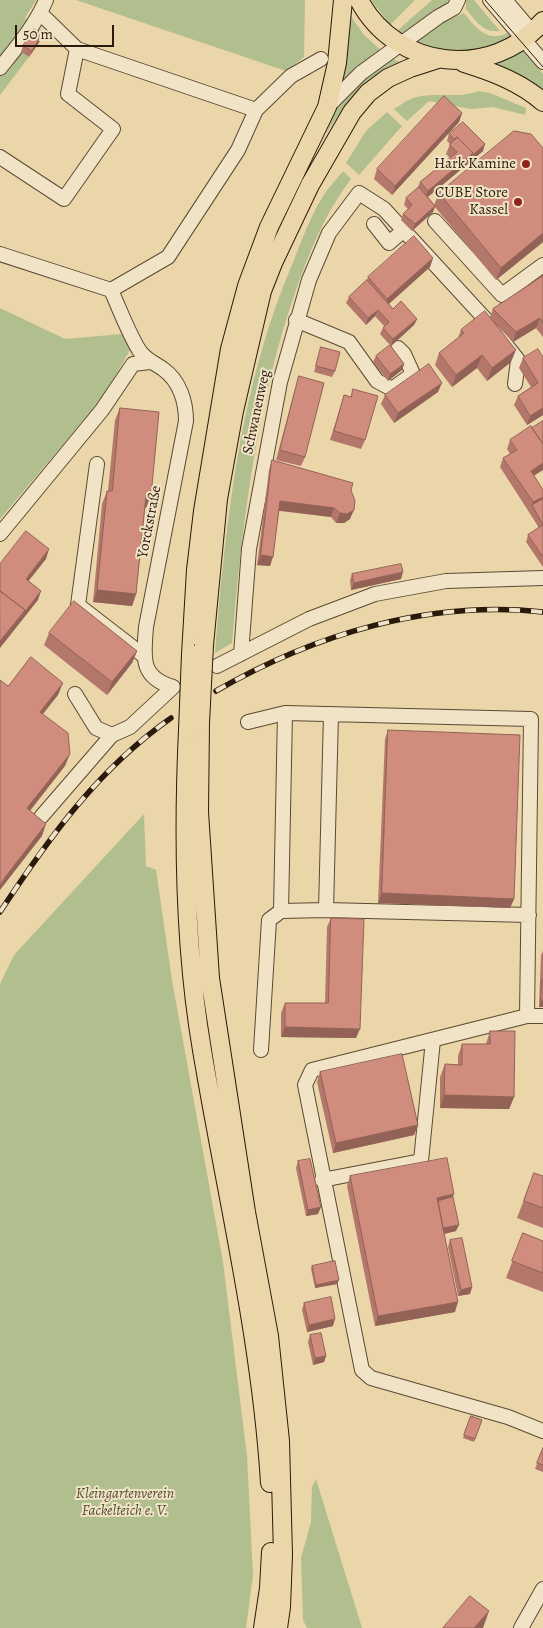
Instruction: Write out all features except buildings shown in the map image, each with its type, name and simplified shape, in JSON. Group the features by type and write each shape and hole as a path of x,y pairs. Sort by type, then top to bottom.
{"main road":[{"path":"339,0 341,22"},
{"path":"278,1628 281,1607 283,1555 280,1440 269,1336 246,1212 210,978 194,726 197,650 196,570 203,511 230,349 247,286 269,227 327,107 337,63 343,0"},
{"path":"359,0 373,21 400,44 438,59 459,61 491,56 508,50 533,31"},
{"path":"197,650 218,499 234,411 262,291 273,263 310,185 352,112 368,93 388,78 410,68 438,59"},
{"path":"459,61 506,78 530,91 543,102"},
{"path":"194,726 185,790 191,954 202,1049 254,1339 268,1451 271,1552 269,1588 263,1628"},
{"path":"281,1607 287,1628"}],"street":[{"path":"327,107 361,73 438,16 450,12 458,0"},
{"path":"490,0 533,31"},
{"path":"505,0 533,31 543,62"},
{"path":"0,68 43,7 77,49 256,110"},
{"path":"0,157 64,199 113,129 68,94 77,49"},
{"path":"0,254 112,290 168,257 238,150 256,110 291,76 321,58"},
{"name":"Schwanenweg","path":"241,654 249,549 257,496 280,382 296,320 328,233 358,193 384,209 404,230"},
{"path":"435,221 502,295 543,265"},
{"path":"374,224 389,243 404,230 487,321 518,360 515,384"},
{"name":"Yorckstraße","path":"112,290 140,352 150,362 165,370 186,403 186,421 146,627 144,656 145,665 150,675 161,684 173,687 130,727 112,735"},
{"path":"296,320 349,342 378,381 392,389 414,374 404,354 398,348"},
{"path":"0,534 102,410 133,364 150,362"},
{"path":"97,464 78,604 144,656"},
{"path":"217,666 309,619 375,594 446,581 543,578"},
{"path":"41,817 112,735 96,728 76,694"},
{"path":"281,911 285,713"},
{"path":"248,722 285,713 531,720 527,1016"},
{"path":"326,910 331,714"},
{"path":"261,1050 269,920 281,911 326,910 529,916"},
{"path":"543,1016 527,1016 312,1070 305,1085 322,1180 362,1370 371,1378 508,1417 543,1431"},
{"path":"322,1180 421,1161 432,1040"},
{"path":"521,1628 543,1589"}],"green space":[{"path":"0,0 36,0 25,18 30,21 0,63"},
{"path":"76,0 305,0 304,57 286,71"},
{"path":"371,0 415,0 390,25"},
{"path":"432,0 449,0 444,7 405,36 397,31"},
{"path":"466,0 474,0 500,31 489,30 481,26 466,9"},
{"path":"464,13 483,33 495,36 509,32 512,36 488,46 464,51 439,49 414,41 443,18 449,20"},
{"path":"350,15 364,35 383,52 343,81"},
{"path":"35,26 45,32 40,41 32,36 21,52 29,57 0,95 0,71"},
{"path":"523,51 543,74 543,94 492,65"},
{"path":"390,57 400,62 376,75 366,83 349,101 326,134 335,109 353,87"},
{"path":"478,91 490,93 526,108 525,115 493,107 471,109 429,101 407,121 394,109 419,96 462,95"},
{"path":"387,112 402,126 359,175 346,163 366,131"},
{"path":"343,171 351,179 326,218 308,258 283,330 271,373 261,418 246,507 232,643 215,653 224,552 238,453 260,355 276,307 310,221 324,195"},
{"path":"0,308 65,339 122,334 130,350 103,397 0,519"},
{"name":"Kleingartenverein Fackelteich e. V.","path":"144,814 146,866 156,870 172,980 223,1262 247,1456 253,1575 246,1628 0,1628 0,984 14,955"},
{"path":"316,1479 362,1628 307,1628 303,1620 301,1558 311,1522 312,1487"}],"tram line":[{"path":"485,0 543,67"}],"railway":[{"path":"216,691 293,653 373,626 457,611 543,612"},
{"path":"0,912 56,832 97,783 144,738 171,718"}],"place":[{"name":"Hark Kamine","path":"526,164"},
{"name":"CUBE Store Kassel","path":"518,202"}]}
